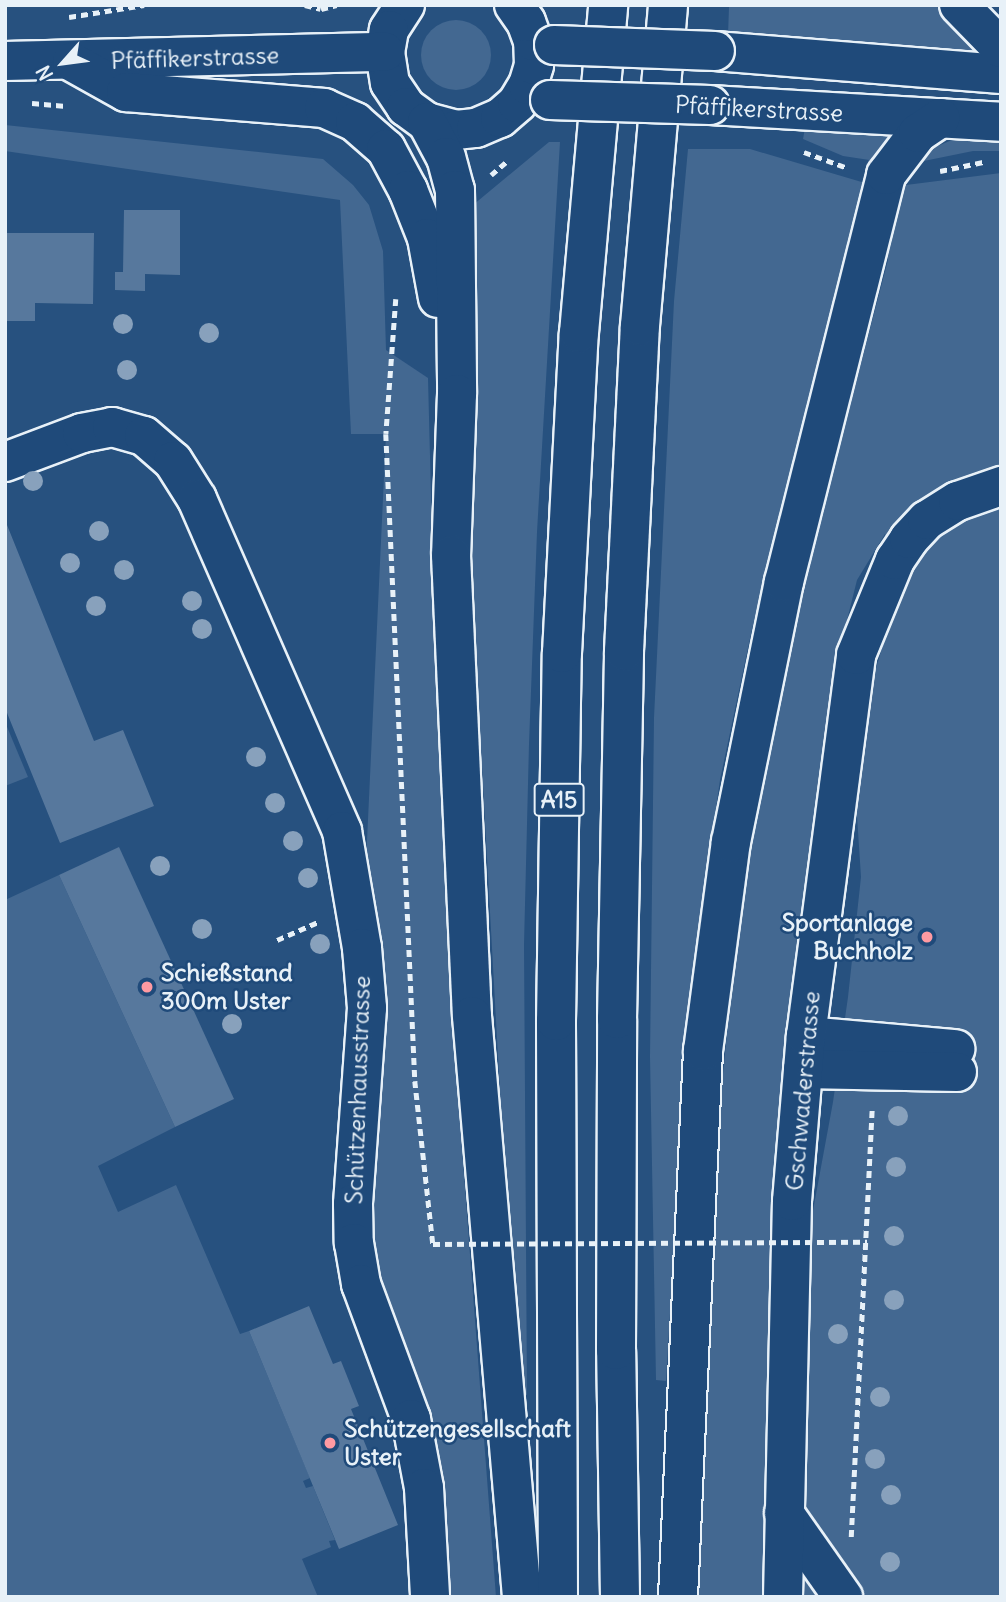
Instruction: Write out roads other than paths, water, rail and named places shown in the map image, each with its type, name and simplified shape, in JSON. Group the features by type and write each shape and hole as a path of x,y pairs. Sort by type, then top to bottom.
{"main road":[{"path":"405,5 389,30 385,52 390,83 405,107 427,122 456,130 476,128 534,101 528,85 543,43"},
{"path":"514,5 543,43 715,51 1001,74"},
{"name":"A15","path":"558,1597 556,1035 562,653 579,333 608,5"},
{"name":"A15","path":"620,1597 616,1350 617,1019 624,651 640,326 668,5"},
{"path":"959,5 1001,48"},
{"name":"Pfäffikerstrasse","path":"5,61 72,62 385,52"},
{"path":"72,62 125,92 324,108 355,122 386,149 408,190 427,238 457,394"},
{"name":"Pfäffikerstrasse","path":"534,101 710,105 1001,122"},
{"path":"678,1597 703,1051 731,842 785,582 886,175 918,133 940,118"},
{"path":"427,122 446,157 455,190 457,394 451,555 472,1016 522,1597"},
{"name":"Schützenhausstrasse","path":"5,462 82,433 113,427 144,436 173,461 197,499 342,831 362,948 367,1008 354,1204 354,1243 361,1284 411,1419 424,1489 430,1597"},
{"name":"Gschwaderstrasse","path":"783,1597 793,1201 804,1053 856,655 895,560 909,540 927,520 958,501 1001,486"},
{"path":"804,1053 957,1061"},
{"path":"784,1513 843,1597"}],"place":[{"name":"Sportanlage Buchholz","path":"927,937"},
{"name":"Schießstand 300m Uster","path":"147,987"},
{"name":"Schützengesellschaft Uster","path":"330,1443"}]}
